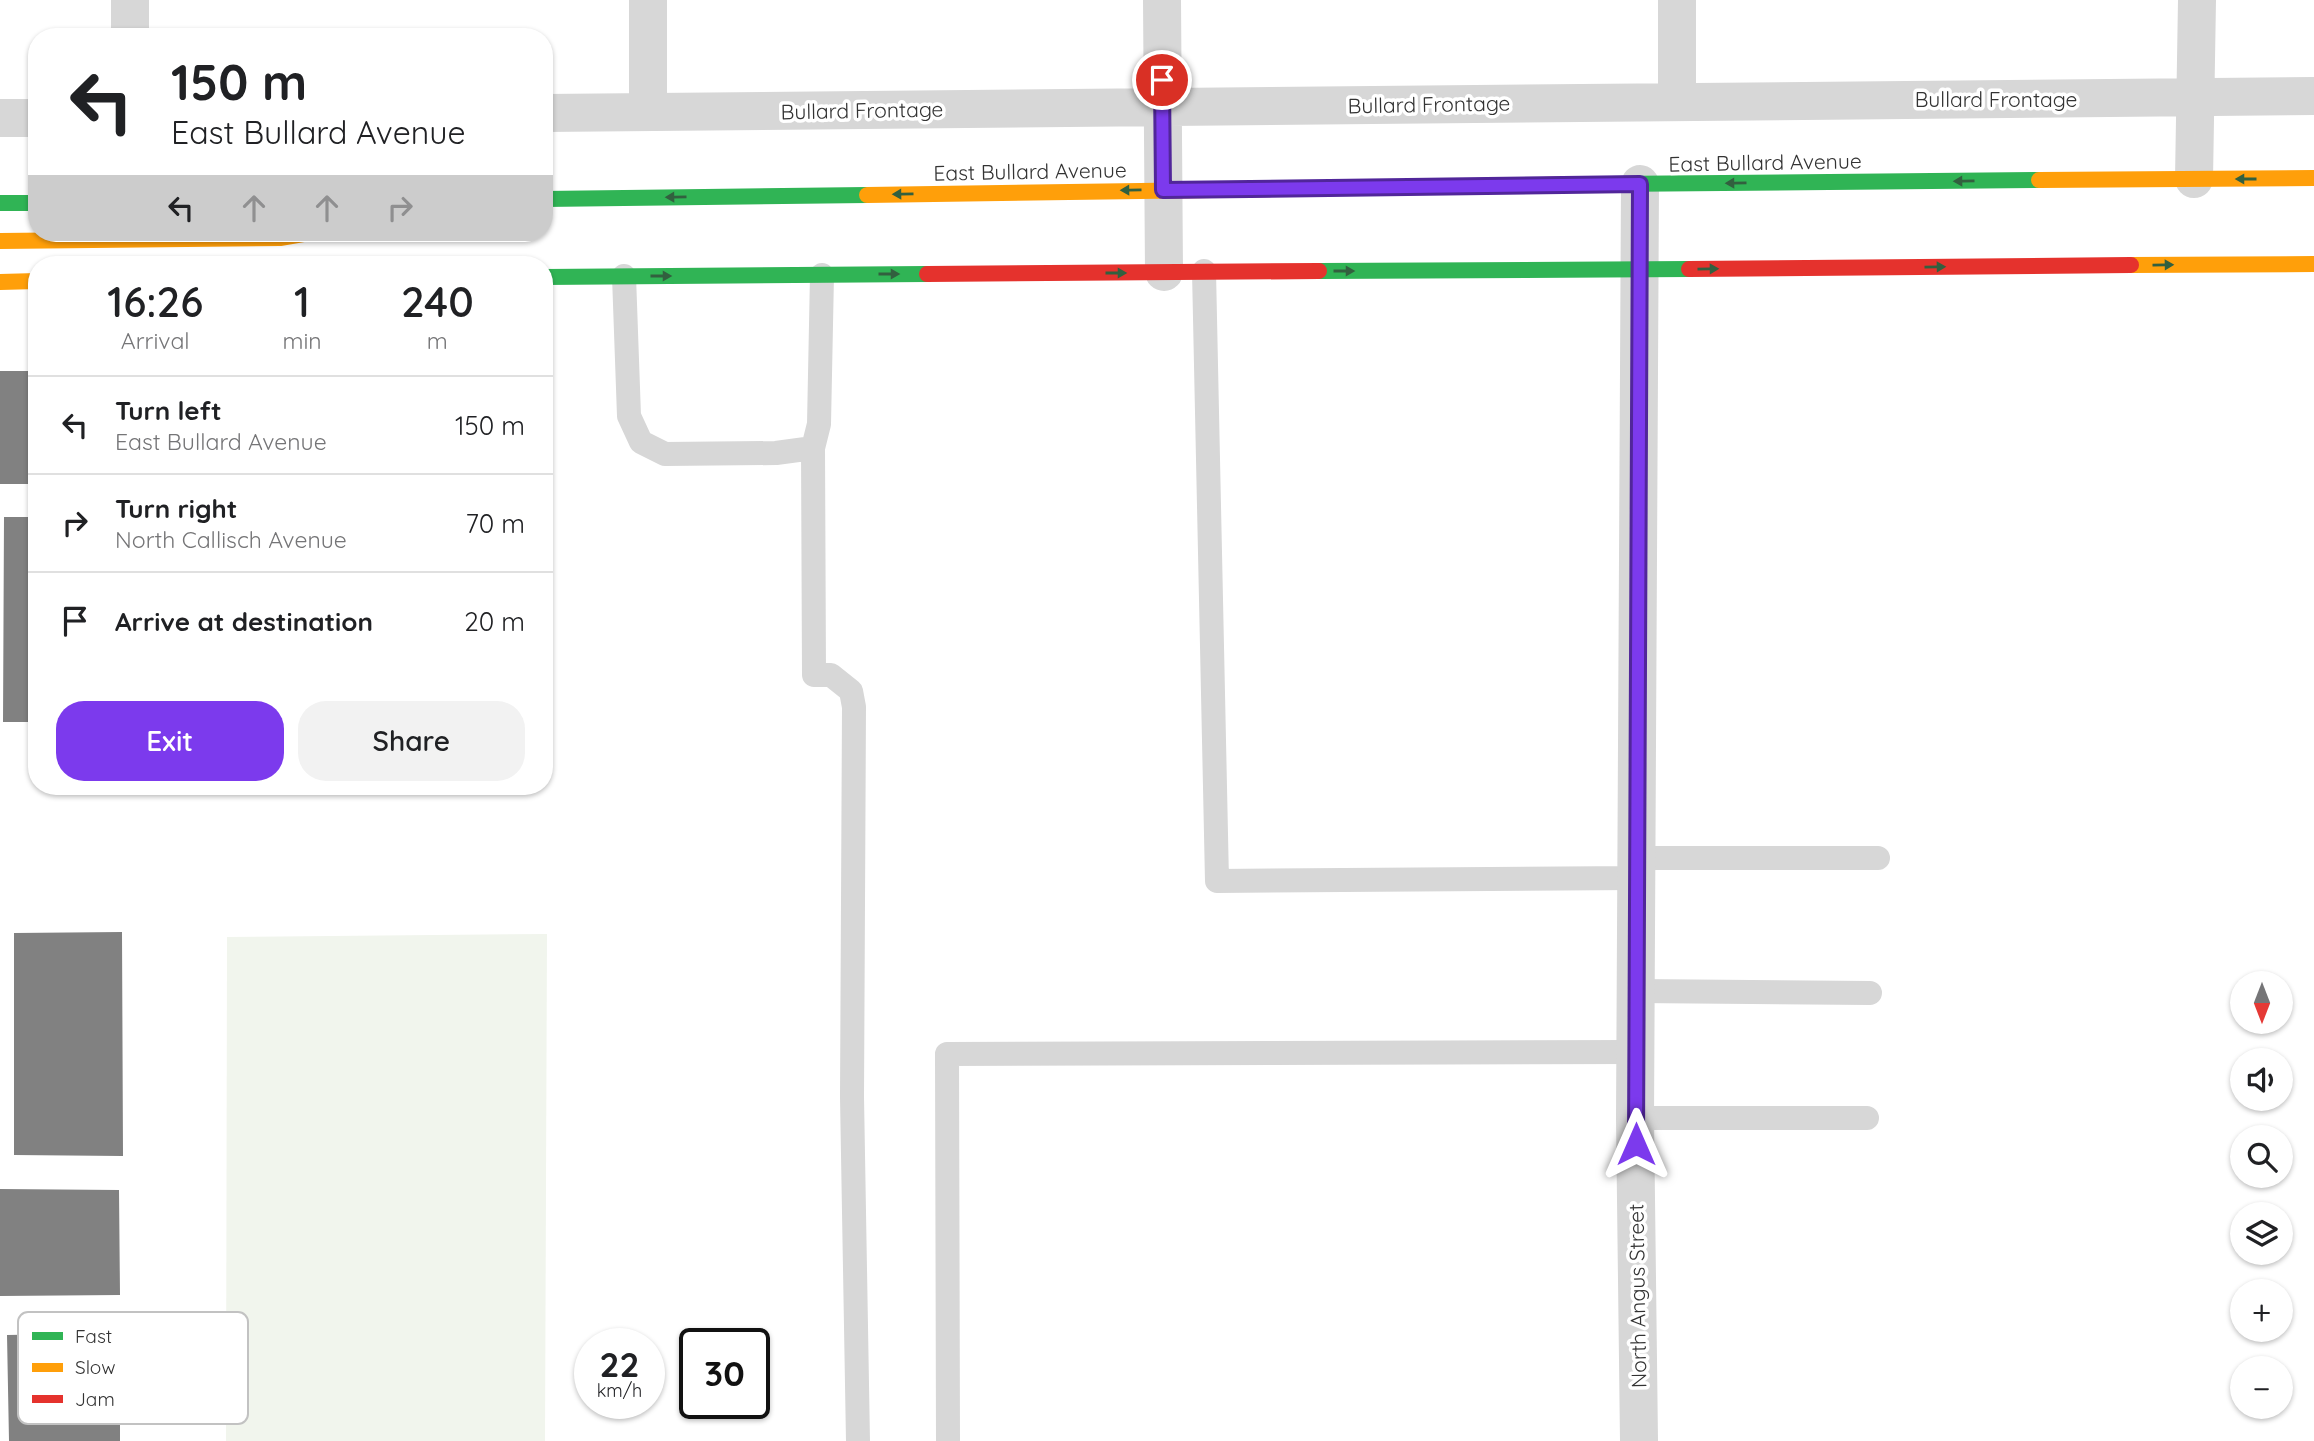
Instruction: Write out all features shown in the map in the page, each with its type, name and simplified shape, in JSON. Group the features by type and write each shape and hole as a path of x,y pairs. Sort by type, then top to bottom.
{"main road":[{"name":"East Bullard Avenue","path":"553,198 2314,178"},
{"path":"0,203 28,202"},
{"path":"0,241 28,241"},
{"path":"553,277 2314,264"},
{"path":"0,282 28,281"}],"street":[{"path":"130,0 130,28"},
{"path":"648,0 648,112"},
{"path":"1162,0 1164,272"},
{"path":"1677,0 1677,102"},
{"path":"2194,179 2197,0"},
{"name":"Bullard Frontage","path":"553,113 2314,96"},
{"path":"0,118 28,118"},
{"name":"North Angus Street","path":"1639,1441 1635,1118 1640,184"}],"lane":[{"path":"1204,271 1217,881 1878,858"},
{"path":"822,275 819,424 813,448 814,675 831,675 851,691 853,707 852,1097 858,1441"},
{"path":"624,276 629,416 641,442 665,454 776,453 813,448"},
{"path":"1636,991 1870,993"},
{"path":"948,1441 947,1054 1636,1052"},
{"path":"1635,1118 1867,1118"}],"shaded area":[{"path":"547,934 545,1441 226,1441 226,1424 248,1424 248,1312 226,1312 227,937"}],"building":[{"path":"0,371 28,371 28,484 0,484"},
{"path":"4,517 28,517 28,722 3,722"},
{"path":"122,932 123,1156 14,1155 14,933"},
{"path":"0,1189 119,1190 120,1295 0,1296"},
{"path":"7,1335 18,1335 18,1424 120,1424 120,1441 9,1441"}],"traffic: fast":[{"path":"1610,184 2039,180"},
{"path":"553,199 867,195"},
{"path":"0,203 28,203"},
{"path":"1319,271 1689,269"},
{"path":"553,277 927,274"}],"traffic: slow":[{"path":"2039,180 2314,178"},
{"path":"867,195 1211,190"},
{"path":"0,241 28,241"},
{"path":"2131,265 2314,264"},
{"path":"0,282 28,281"}],"traffic: jam":[{"path":"1211,190 1610,184"},
{"path":"1689,269 2131,265"},
{"path":"927,274 1319,271"}],"route":[{"path":"1162,80 1163,190 1640,184 1636,1144"}]}
